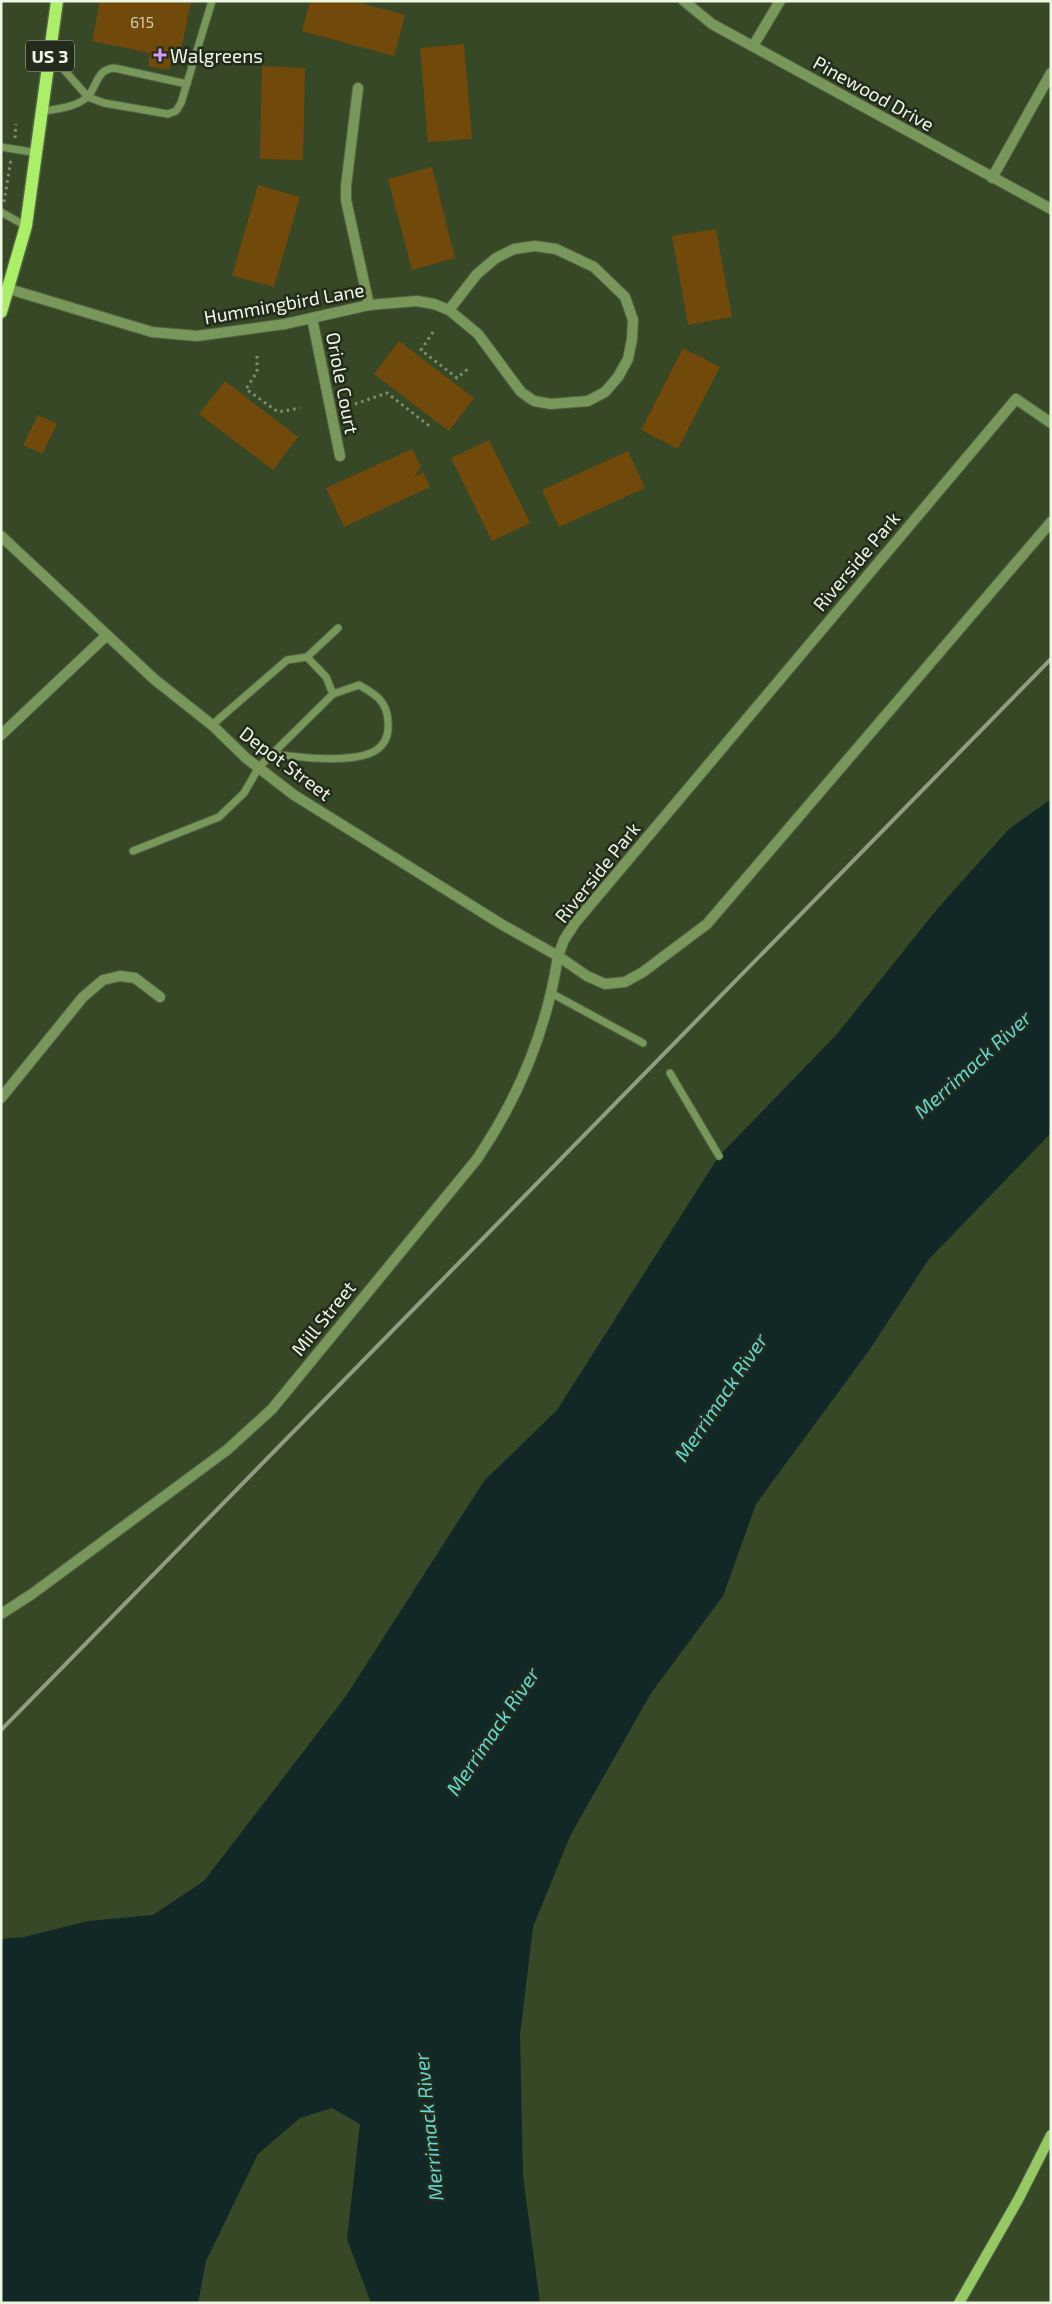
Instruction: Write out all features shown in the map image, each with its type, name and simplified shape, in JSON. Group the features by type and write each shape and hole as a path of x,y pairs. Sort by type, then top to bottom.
{"main road":[{"name":"US 3","path":"1,312 26,226 38,153 57,1"},
{"path":"959,2303 1018,2200 1051,2135"}],"street":[{"name":"Pinewood Drive","path":"684,1 712,24 1051,210"},
{"path":"753,46 780,1"},
{"path":"992,178 1051,73"},
{"path":"358,88 346,200 369,305"},
{"name":"Hummingbird Lane","path":"9,289 125,325 174,335 197,336 312,318 369,305 417,301 449,310 478,334 521,392 534,401 542,402 571,404 588,401 605,392 618,377 628,359 633,320 625,297 594,267 556,249 528,247 514,249 496,258 476,274 449,310"},
{"name":"Oriole Court","path":"312,318 340,456"},
{"name":"Riverside Park","path":"558,956 564,940 574,923 1016,399 1051,423"},
{"path":"558,956 587,976 605,984 625,982 643,972 707,924 1051,522"},
{"name":"Depot Street","path":"1,536 154,679 212,725 246,758 294,795 501,924 558,956"},
{"path":"1,735 107,635"},
{"name":"Mill Street","path":"1,1614 32,1594 227,1450 272,1409 477,1159 500,1125 519,1089 534,1052 551,993 558,956"},
{"path":"1,1098 83,997 104,980 120,976 135,978 160,997"}],"lane":[{"path":"50,54 88,96 104,103 168,114 176,112 181,103 212,1"},
{"path":"43,111 70,106 88,96 100,75 107,69 114,68 187,84"},
{"path":"1,147 38,153"},
{"path":"2,213 26,226"},
{"path":"212,725 287,660 307,657 338,628"},
{"path":"307,657 326,676 333,694"},
{"path":"133,850 219,817 244,793 259,767 272,754 333,694 359,685 379,696 385,706 388,718 388,735 380,748 362,756 303,758 272,754"},
{"path":"551,993 643,1043"},
{"path":"670,1073 719,1156"}],"path":[{"path":"2,213 16,124"},
{"path":"434,332 421,350 457,378 469,368"},
{"path":"257,356 257,372 246,389 278,412 300,408"},
{"path":"354,404 388,393 432,428"}],"water":[{"name":"Merrimack River","path":"1051,799 1051,1133 929,1259 868,1352 756,1504 723,1596 651,1693 570,1836 533,1927 520,2035 523,2176 540,2303 371,2303 347,2239 360,2124 332,2108 300,2118 258,2154 206,2261 198,2303 1,2303 1,1939 24,1937 88,1921 153,1915 204,1881 346,1696 484,1481 557,1410 719,1156 837,1034 938,908 1009,829"}],"building":[{"name":"Walgreens","path":"100,1 191,1 179,60 172,59 169,70 148,66 150,53 92,41"},
{"path":"310,1 354,1 405,15 394,56 302,31"},
{"path":"464,44 472,139 428,142 420,48"},
{"path":"262,66 305,68 303,160 260,159"},
{"path":"432,167 455,258 412,270 388,179"},
{"path":"258,185 300,197 274,287 232,276"},
{"path":"716,229 732,317 688,325 672,236"},
{"path":"399,341 474,398 449,431 374,374"},
{"path":"683,348 720,367 678,449 641,430"},
{"path":"225,381 298,437 273,470 199,414"},
{"path":"38,415 57,424 42,454 23,445"},
{"path":"489,440 530,523 492,541 451,458"},
{"path":"412,449 421,467 414,477 423,472 430,487 344,527 326,488"},
{"path":"628,451 645,488 559,527 542,490"}],"railway":[{"path":"1,1730 1051,659"}],"place":[{"name":"Walgreens","path":"160,55"}]}
